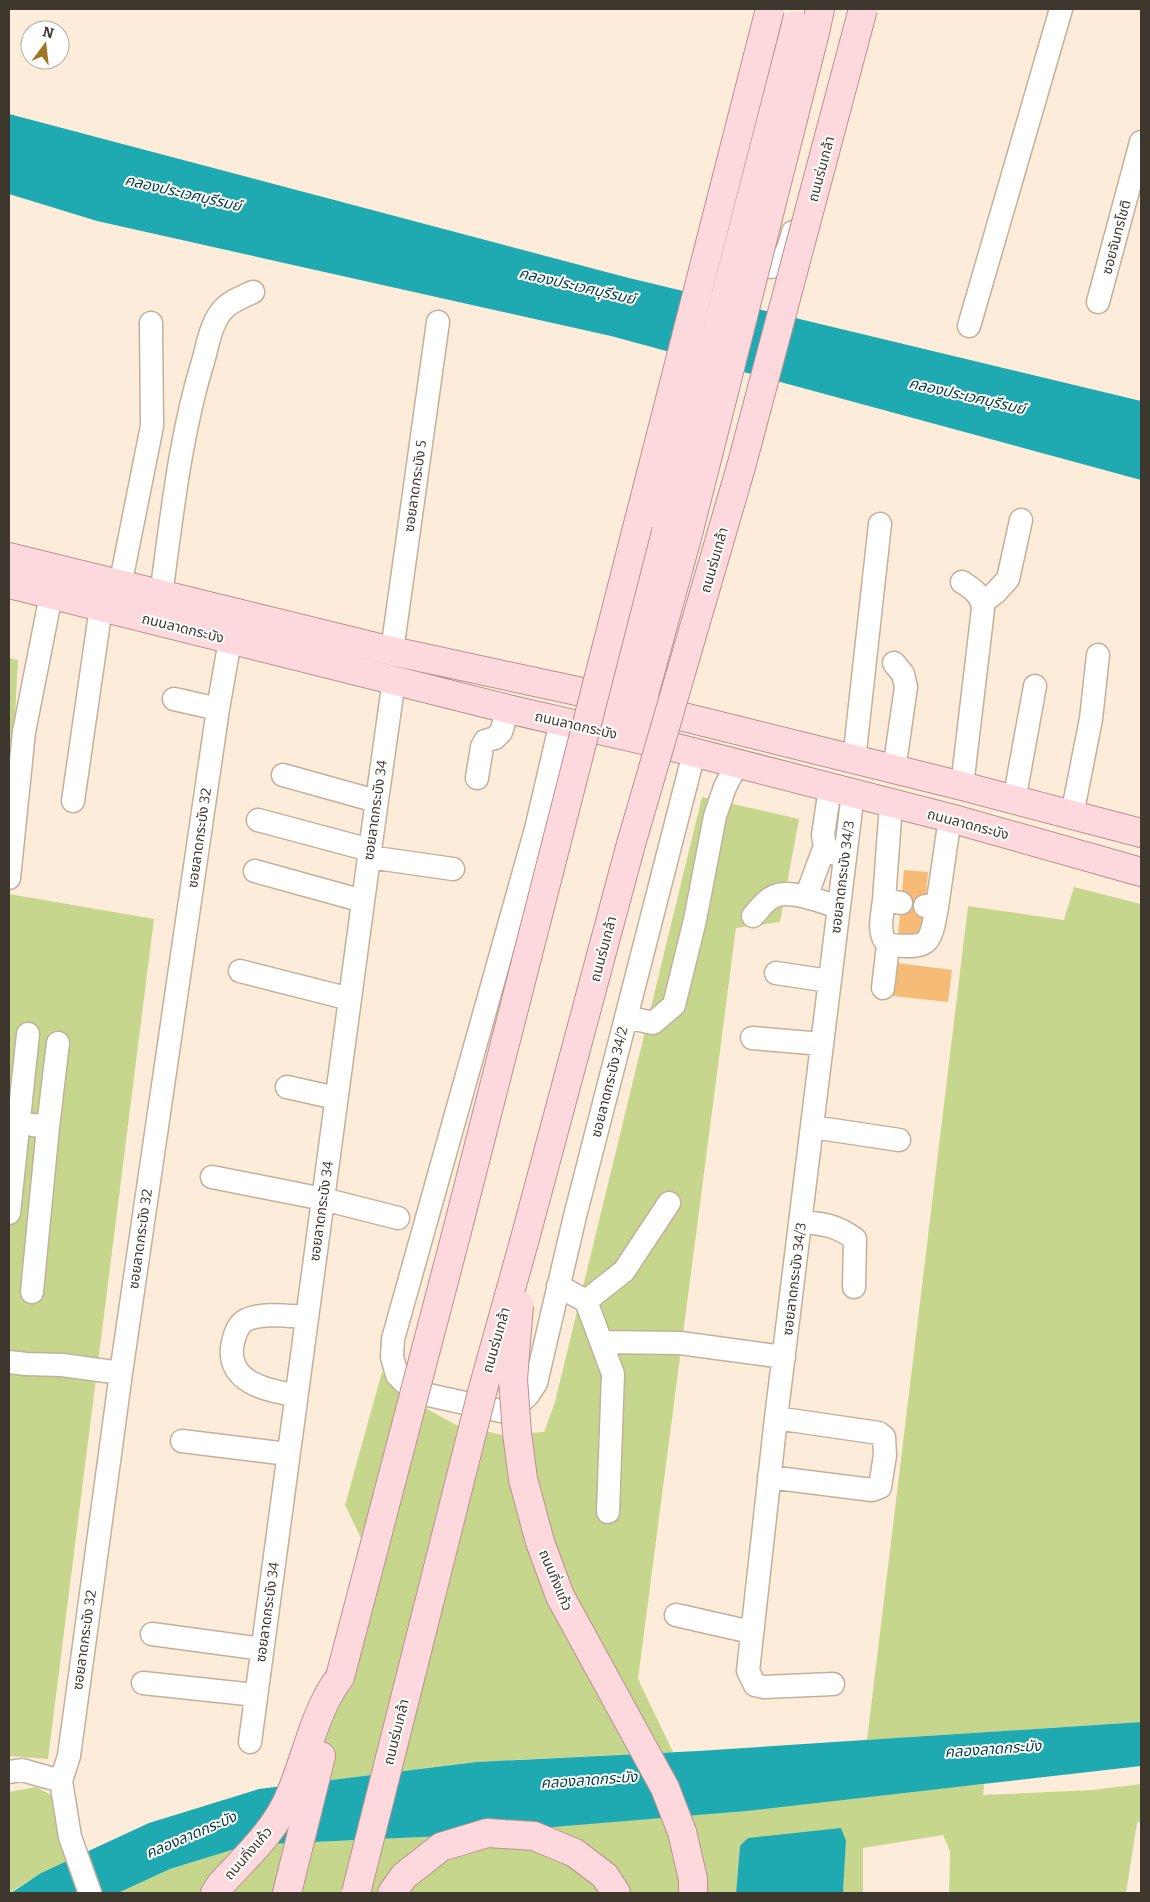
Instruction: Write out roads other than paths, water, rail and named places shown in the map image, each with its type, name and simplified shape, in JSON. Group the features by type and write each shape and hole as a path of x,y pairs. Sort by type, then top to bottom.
{"main road":[{"path":"288,1893 340,1677 770,9"},
{"name":"ถนนร่มเกล้า","path":"356,1893 484,1385 631,844 741,467 863,9"},
{"path":"623,735 808,19"},
{"name":"ถนนลาดกระบัง","path":"9,557 120,586 630,704 962,786 1141,833"},
{"name":"ถนนลาดกระบัง","path":"9,584 560,722 623,735 950,818 1141,872"},
{"name":"ถนนกิ่งแก้ว","path":"524,1242 513,1379 523,1479 540,1542 560,1596 666,1788 682,1832 693,1879 693,1893"},
{"name":"ถนนกิ่งแก้ว","path":"212,1890 270,1830 291,1795 323,1706 331,1689 340,1677"},
{"path":"392,1893 404,1876 441,1847 487,1833 534,1836 575,1853 605,1876 616,1893"}],"street":[{"path":"757,9 708,227 710,242 720,254 771,267 781,262 789,250 852,9"},
{"path":"969,326 1061,9"},
{"name":"ซอยจันทรโชติ","path":"1098,302 1141,142"},
{"path":"161,595 181,447 194,388 219,314 225,306 253,292"},
{"name":"ซอยลาดกระบัง 5","path":"392,650 438,322"},
{"path":"120,586 152,426 151,323"},
{"path":"982,602 1008,579 1021,520"},
{"path":"854,760 880,524"},
{"path":"962,582 976,591 982,602 983,609 962,786"},
{"path":"9,878 24,732 51,595"},
{"path":"73,801 101,607"},
{"name":"ซอยลาดกระบัง 32","path":"90,1893 70,1837 61,1781 69,1756 121,1373 218,710 230,640"},
{"path":"1072,815 1091,719 1098,655"},
{"path":"894,663 903,674 906,686 894,770"},
{"name":"ซอยลาดกระบัง 34","path":"250,1742 376,801 394,680"},
{"path":"1014,800 1035,686"},
{"path":"174,699 218,710"},
{"path":"477,778 482,747 485,741 495,738 501,732 508,709"},
{"name":"ซอยลาดกระบัง 34/2","path":"560,722 536,829 393,1339 392,1357 397,1375 406,1385 424,1394 501,1411 517,1406 536,1383 558,1286 694,753"},
{"path":"626,1017 653,1023 674,1005 695,920 715,816 725,787 737,764"},
{"path":"283,776 376,801"},
{"name":"ซอยลาดกระบัง 34/3","path":"833,1684 764,1687 755,1685 748,1671 756,1505 770,1476 802,1222 838,907 834,852 841,791"},
{"path":"891,804 892,902 881,925 882,938 888,945 911,947 923,945 928,940 933,928 931,906 950,818"},
{"path":"258,820 369,853 453,869"},
{"path":"806,898 834,852"},
{"path":"255,871 363,901"},
{"path":"753,916 772,897 783,894 838,907"},
{"path":"883,988 888,945"},
{"path":"240,971 350,999"},
{"path":"776,973 829,981"},
{"path":"9,1213 14,1123 28,1034"},
{"path":"752,1038 822,1044"},
{"path":"32,1292 58,1043"},
{"path":"287,1087 336,1098"},
{"path":"14,1123 48,1126"},
{"path":"812,1127 899,1140"},
{"path":"212,1177 398,1218"},
{"path":"586,1301 624,1271 669,1203"},
{"path":"802,1222 830,1225 855,1239 854,1287"},
{"path":"558,1286 586,1301 613,1374 608,1512"},
{"path":"296,1395 275,1392 258,1386 238,1374 233,1361 232,1345 236,1332 244,1321 258,1316 287,1315 307,1317"},
{"path":"602,1342 680,1343 784,1357"},
{"path":"9,1362 62,1365 121,1373"},
{"path":"770,1476 872,1490 880,1487 885,1455 884,1437 879,1433 776,1418"},
{"path":"182,1441 288,1454"},
{"path":"676,1615 751,1632"},
{"path":"152,1634 262,1649"},
{"path":"143,1683 256,1695"},
{"path":"9,1772 22,1770 61,1781"}],"water":[{"name":"คลองประเวศบุรีรมย์","path":"9,114 625,277 1141,401 1141,480 611,336 97,221 9,194"},
{"name":"คลองลาดกระบัง","path":"1141,1722 1141,1766 746,1811 444,1836 248,1845 170,1869 118,1893 11,1893 41,1873 149,1823 259,1789 476,1762 698,1751"},
{"path":"841,1828 846,1841 843,1893 736,1893 740,1846 748,1838"}]}
